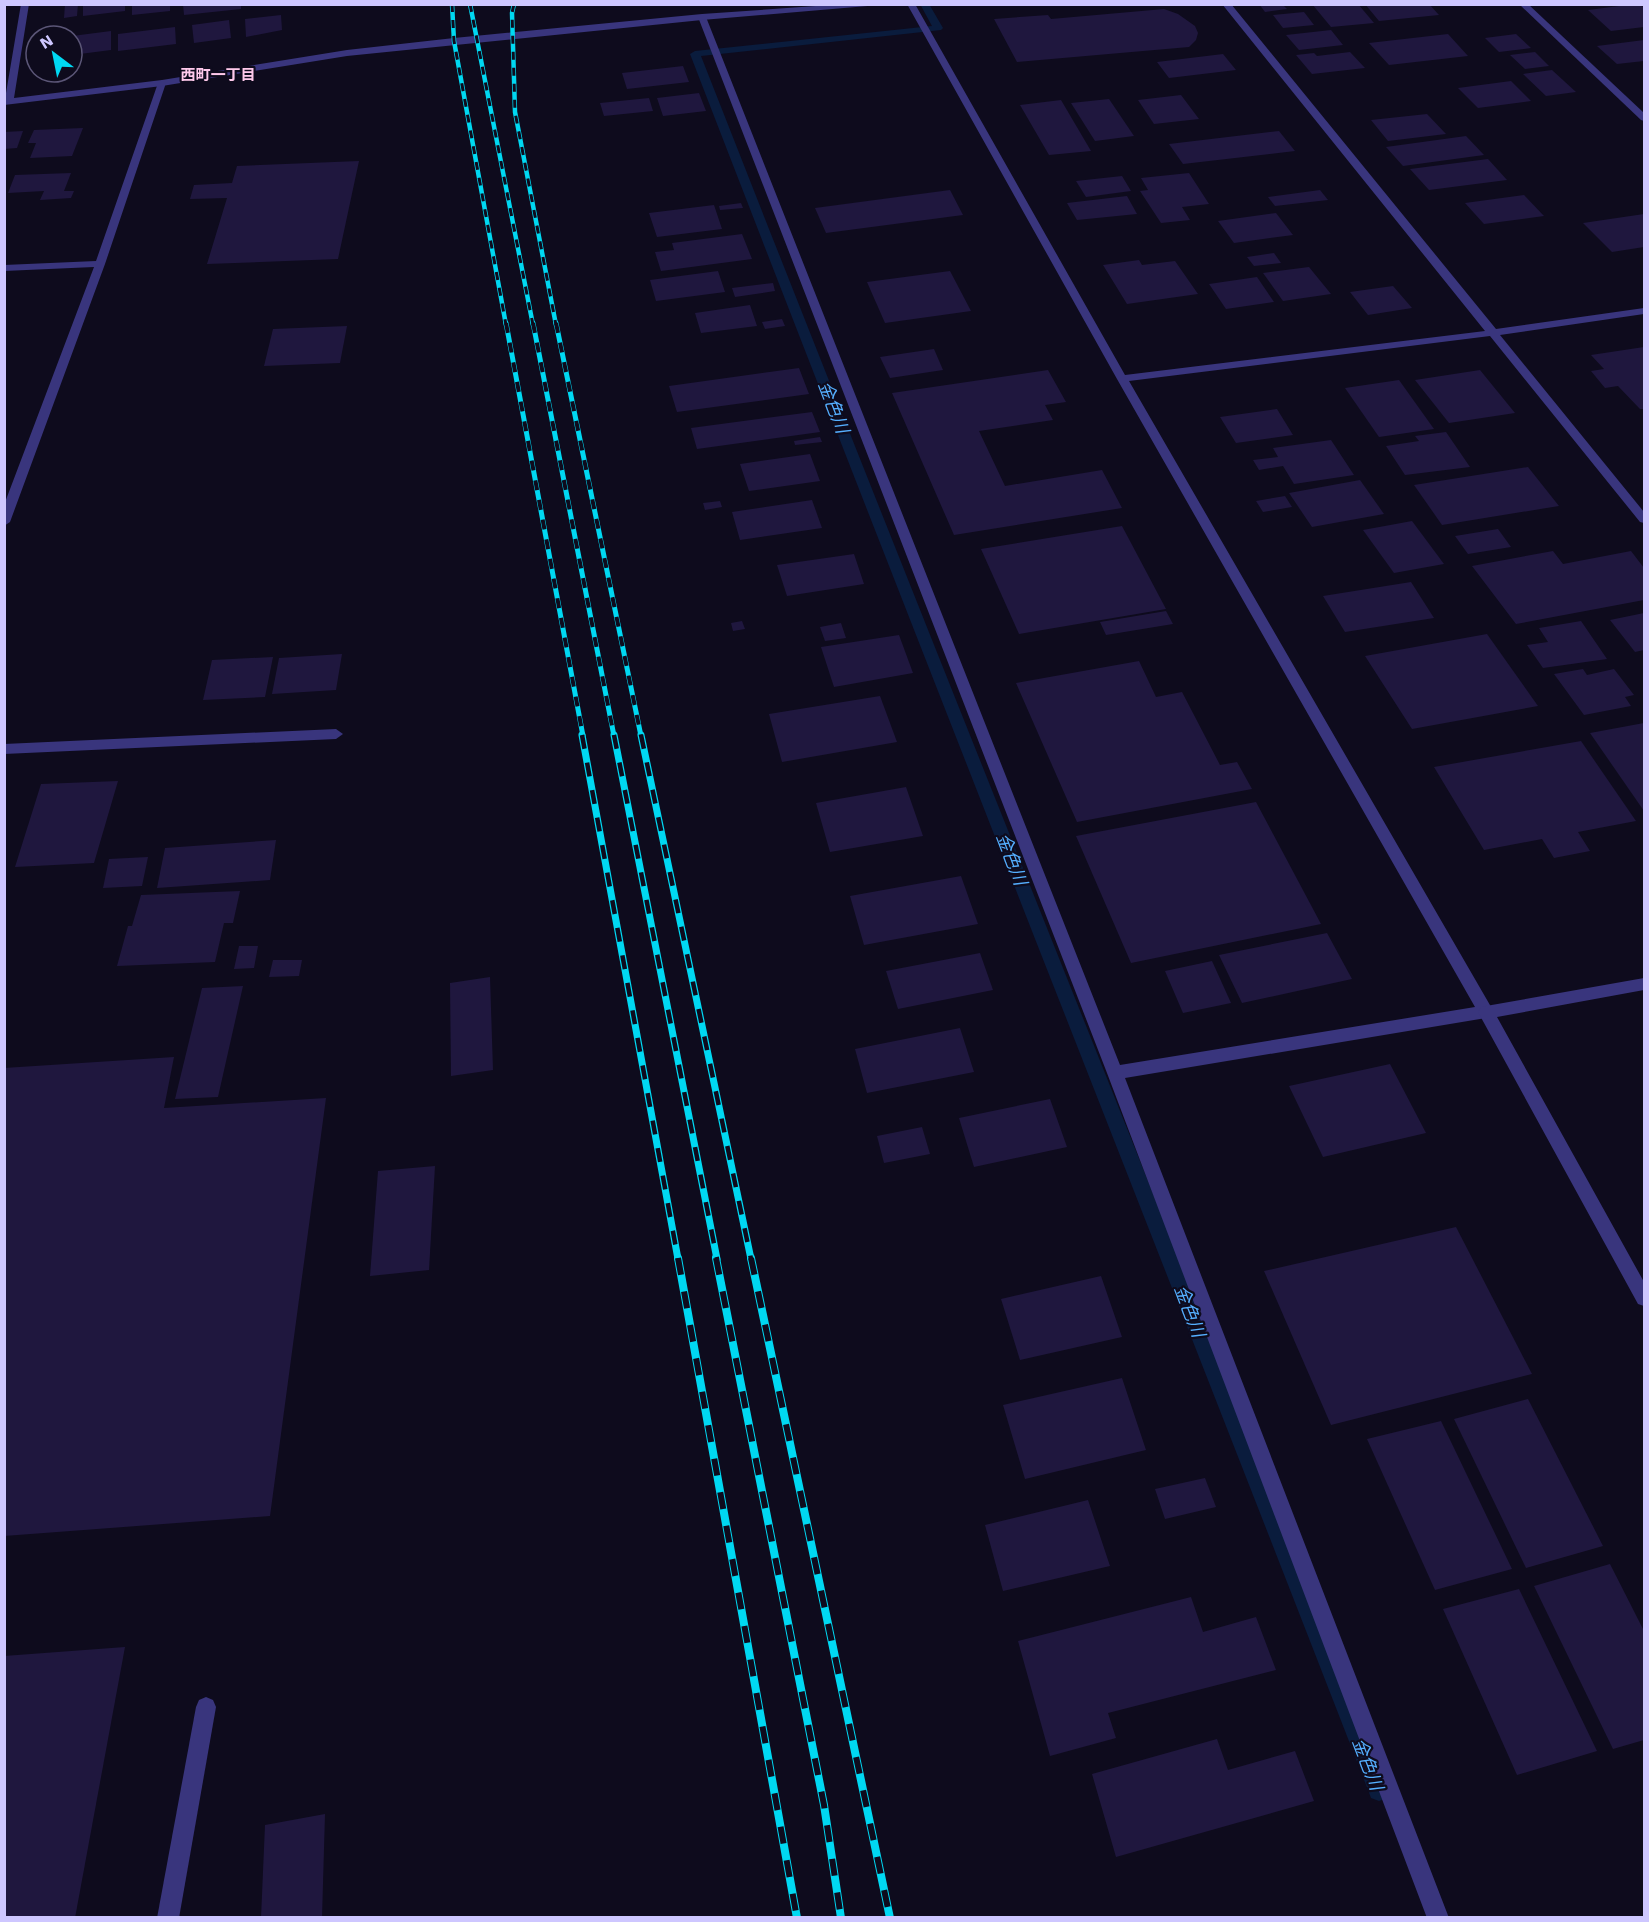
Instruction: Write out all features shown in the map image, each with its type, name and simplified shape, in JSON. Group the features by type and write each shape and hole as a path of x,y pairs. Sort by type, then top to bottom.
{"street":[{"path":"25,4 7,102 162,83 347,53 702,17 887,4"},
{"path":"911,4 1122,379 1486,1012 1644,1298"},
{"path":"1226,4 1644,519"},
{"path":"1522,4 1644,118"},
{"path":"702,17 1114,1073 1438,1917"},
{"path":"4,522 100,264 162,83"},
{"path":"4,268 100,264"},
{"path":"1122,379 1491,333 1644,311"},
{"path":"4,749 336,734"},
{"path":"1114,1073 1644,984"},
{"path":"168,1917 206,1707"}],"building":[{"path":"65,4 78,4 77,16 64,18"},
{"path":"83,4 125,4 125,11 83,16"},
{"path":"132,4 170,4 170,11 132,15"},
{"path":"183,4 241,4 241,9 184,15"},
{"path":"1259,4 1282,4 1287,9 1265,12"},
{"path":"1312,4 1358,4 1374,23 1331,27"},
{"path":"1365,4 1429,4 1439,15 1379,21"},
{"path":"1635,4 1644,7 1644,27 1611,31 1588,10"},
{"path":"1164,9 1178,14 1195,26 1198,33 1196,40 1189,47 1017,62 994,19 1048,15 1051,19"},
{"path":"1304,12 1314,25 1283,28 1273,15"},
{"path":"281,15 282,30 246,37 245,19"},
{"path":"229,20 231,38 194,43 192,25"},
{"path":"175,27 176,44 118,51 118,34"},
{"path":"1331,30 1343,45 1299,50 1286,35"},
{"path":"111,31 111,50 84,53 84,34"},
{"path":"1448,34 1468,56 1389,65 1369,43"},
{"path":"1516,34 1531,48 1499,52 1485,38"},
{"path":"1644,40 1644,61 1617,64 1597,46"},
{"path":"1350,52 1365,68 1312,74 1296,55 1314,53 1317,56"},
{"path":"1535,52 1549,66 1525,69 1510,55"},
{"path":"1223,54 1236,70 1169,78 1157,62"},
{"path":"683,66 689,82 627,89 622,73"},
{"path":"1552,70 1576,92 1546,96 1523,74"},
{"path":"1511,81 1531,101 1478,108 1458,88"},
{"path":"699,93 706,111 663,116 657,98"},
{"path":"1181,95 1199,119 1154,124 1138,100"},
{"path":"649,98 653,111 604,116 600,103"},
{"path":"1109,99 1134,136 1095,141 1071,103"},
{"path":"1061,100 1091,151 1049,155 1020,105"},
{"path":"1427,114 1446,134 1388,141 1371,120"},
{"path":"83,128 72,156 30,158 36,143 28,143 34,130"},
{"path":"23,131 17,148 4,149 4,132"},
{"path":"1279,131 1295,151 1183,164 1169,144"},
{"path":"1466,136 1484,155 1403,166 1386,147"},
{"path":"1488,159 1507,180 1429,190 1410,169"},
{"path":"359,161 338,259 207,264 227,198 190,199 194,185 232,183 237,166"},
{"path":"71,173 64,191 74,191 71,198 40,200 44,191 8,193 15,175"},
{"path":"1189,173 1209,204 1182,207 1190,220 1161,223 1140,191 1148,190 1141,178"},
{"path":"1122,176 1131,191 1086,197 1076,181"},
{"path":"950,190 963,215 826,233 815,208"},
{"path":"1320,190 1328,200 1275,206 1268,197"},
{"path":"1524,195 1544,216 1484,224 1465,203"},
{"path":"1127,196 1137,214 1077,220 1067,203"},
{"path":"741,203 743,208 720,210 719,206"},
{"path":"714,205 722,229 657,237 649,213"},
{"path":"1276,213 1293,235 1234,243 1218,221"},
{"path":"1644,214 1644,247 1612,252 1583,223"},
{"path":"742,234 752,259 661,271 655,252 674,250 672,243"},
{"path":"1274,253 1281,263 1254,266 1247,257"},
{"path":"1139,260 1142,265 1175,261 1198,294 1127,304 1103,265"},
{"path":"1309,267 1331,294 1283,301 1263,273"},
{"path":"718,271 725,292 656,301 650,280"},
{"path":"950,271 971,311 885,323 867,282"},
{"path":"1257,277 1274,302 1226,309 1209,284"},
{"path":"773,283 775,291 735,297 732,288"},
{"path":"1393,286 1412,308 1368,315 1350,292"},
{"path":"750,305 757,326 701,333 695,313"},
{"path":"782,319 785,326 765,329 762,322"},
{"path":"347,326 340,363 264,366 273,329"},
{"path":"1644,347 1644,409 1640,409 1618,386 1605,388 1591,371 1604,369 1591,355"},
{"path":"934,349 943,370 890,378 880,357"},
{"path":"799,368 809,394 677,412 669,386"},
{"path":"1048,370 1066,402 1045,405 1053,420 979,431 1005,486 1102,470 1122,508 954,535 892,393"},
{"path":"1480,370 1515,413 1449,423 1415,380"},
{"path":"1399,380 1434,429 1379,437 1345,388"},
{"path":"1277,409 1293,435 1236,443 1220,417"},
{"path":"812,412 820,432 697,449 691,428"},
{"path":"1446,432 1470,467 1405,475 1386,446 1419,441 1415,436"},
{"path":"820,437 822,442 795,445 794,441"},
{"path":"1331,440 1354,475 1294,484 1283,466 1259,470 1253,460 1278,457 1273,448"},
{"path":"810,454 820,481 749,491 740,464"},
{"path":"1528,467 1559,506 1442,525 1414,485"},
{"path":"1360,480 1384,514 1312,527 1289,493"},
{"path":"1285,496 1292,507 1263,512 1256,501"},
{"path":"812,500 822,528 740,540 732,512"},
{"path":"720,501 722,507 705,510 703,503"},
{"path":"1412,521 1444,564 1394,573 1363,530"},
{"path":"1122,526 1166,609 1019,634 981,549"},
{"path":"1498,529 1511,547 1468,554 1455,536"},
{"path":"1553,551 1563,564 1631,551 1644,568 1644,600 1516,624 1472,566"},
{"path":"854,554 864,584 787,596 777,565"},
{"path":"1411,582 1434,618 1345,632 1323,596"},
{"path":"1166,611 1173,624 1106,635 1100,622"},
{"path":"1644,613 1644,650 1635,652 1610,620"},
{"path":"742,621 745,629 733,631 731,623"},
{"path":"1581,621 1607,659 1543,668 1527,645 1548,642 1539,628"},
{"path":"841,623 846,638 825,641 820,627"},
{"path":"1487,634 1538,706 1412,729 1365,656"},
{"path":"899,635 913,673 834,687 821,647"},
{"path":"342,654 336,690 272,694 279,658"},
{"path":"273,657 265,697 203,700 212,660"},
{"path":"1139,661 1156,697 1182,692 1220,765 1237,762 1252,789 1077,822 1016,683"},
{"path":"1583,669 1587,675 1614,669 1634,695 1625,697 1631,706 1584,715 1554,674"},
{"path":"880,696 897,742 782,762 769,714"},
{"path":"1644,723 1644,811 1590,733"},
{"path":"1581,741 1636,821 1578,832 1590,851 1554,858 1542,839 1484,850 1434,767"},
{"path":"118,781 94,863 15,867 41,784"},
{"path":"906,787 923,836 830,852 816,803"},
{"path":"1256,802 1321,924 1131,963 1076,836"},
{"path":"276,840 270,880 157,888 165,848"},
{"path":"148,857 142,886 103,888 109,859"},
{"path":"961,876 978,924 864,945 850,896"},
{"path":"240,891 233,923 224,923 215,962 117,966 128,926 132,926 141,895"},
{"path":"1327,933 1352,979 1242,1003 1219,955"},
{"path":"239,946 258,946 254,968 234,969"},
{"path":"980,953 993,990 898,1009 886,971"},
{"path":"273,960 302,960 299,976 269,977"},
{"path":"1212,961 1231,1003 1183,1013 1165,971"},
{"path":"490,977 493,1070 451,1076 450,983"},
{"path":"243,986 218,1097 175,1099 202,988"},
{"path":"960,1028 974,1072 867,1093 855,1049"},
{"path":"174,1057 164,1108 326,1098 270,1516 4,1536 4,1068"},
{"path":"1390,1064 1426,1133 1323,1157 1289,1086"},
{"path":"1050,1099 1067,1147 974,1167 959,1118"},
{"path":"922,1127 930,1154 884,1163 877,1136"},
{"path":"435,1166 429,1270 370,1276 378,1171"},
{"path":"1456,1227 1532,1374 1331,1425 1264,1271"},
{"path":"1101,1276 1122,1337 1020,1360 1001,1299"},
{"path":"1122,1378 1146,1450 1025,1479 1003,1405"},
{"path":"1528,1399 1603,1546 1526,1568 1454,1419"},
{"path":"1441,1421 1512,1569 1435,1590 1367,1439"},
{"path":"1205,1478 1216,1507 1165,1519 1155,1489"},
{"path":"1088,1500 1110,1566 1003,1591 985,1525"},
{"path":"1610,1564 1644,1631 1644,1740 1613,1749 1534,1586"},
{"path":"1519,1589 1597,1751 1517,1775 1443,1609"},
{"path":"1191,1597 1203,1632 1256,1617 1276,1670 1108,1713 1116,1738 1050,1756 1018,1641"},
{"path":"125,1647 75,1918 4,1918 4,1656"},
{"path":"1217,1739 1228,1770 1295,1751 1314,1801 1116,1857 1092,1774"},
{"path":"325,1814 322,1918 261,1918 265,1825"}],"waterway":[{"name":"金色川","path":"924,4 938,28 695,54 862,483 1183,1289 1379,1790"}],"railway":[{"path":"452,4 454,41 506,325"},
{"path":"470,4 533,325"},
{"path":"514,4 512,13 515,112 556,325"},
{"path":"506,323 583,736"},
{"path":"533,323 614,736"},
{"path":"556,323 641,736"},
{"path":"582,735 678,1259"},
{"path":"614,735 717,1259"},
{"path":"641,735 751,1259"},
{"path":"678,1258 797,1918"},
{"path":"716,1258 824,1805 841,1918"},
{"path":"751,1258 890,1918"}],"district":[{"name":"西町一丁目","path":"218,75"}]}
